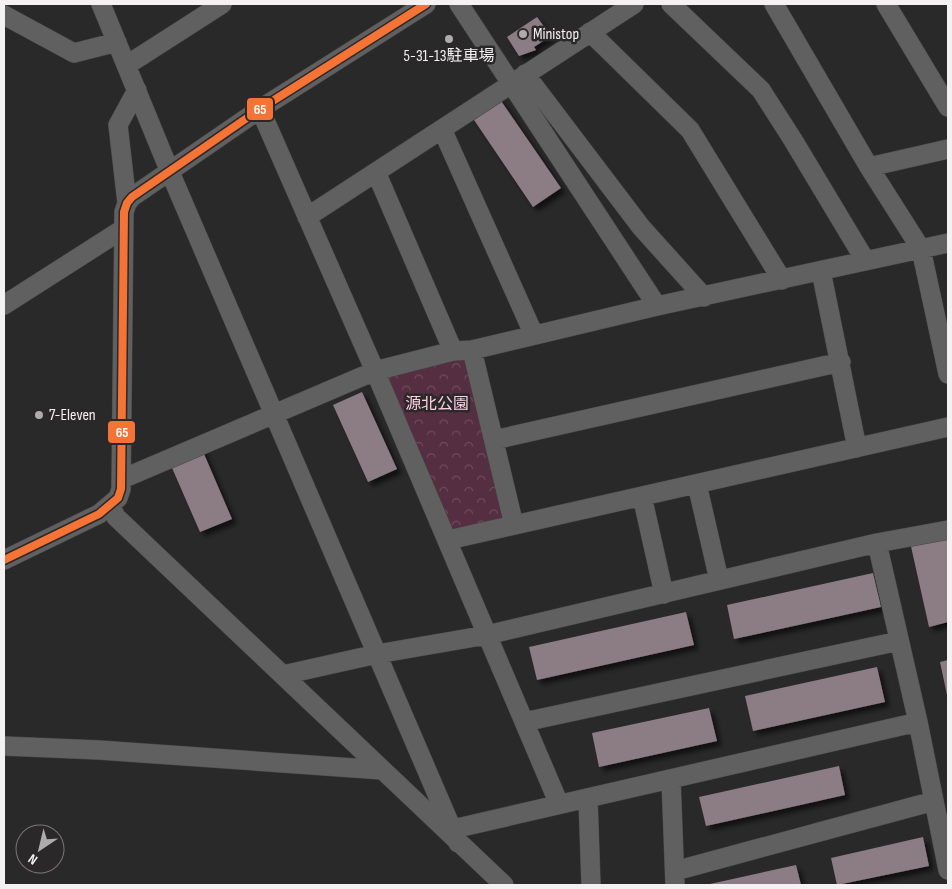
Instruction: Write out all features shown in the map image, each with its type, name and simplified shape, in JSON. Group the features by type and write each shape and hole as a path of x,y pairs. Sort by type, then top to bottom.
{"street":[{"path":"126,202 260,109 426,4"},
{"path":"459,4 518,79 641,228 704,297"},
{"path":"307,217 634,4"},
{"path":"671,4 761,90 865,260"},
{"path":"774,4 869,167 922,249 948,374"},
{"path":"886,4 948,106"},
{"path":"127,65 216,5"},
{"path":"108,8 117,42 170,172 456,836"},
{"path":"4,15 74,53 117,42"},
{"path":"590,32 690,130 782,280"},
{"path":"518,79 657,306"},
{"path":"4,560 99,514 118,498 121,489 123,229 126,202 118,125 137,90"},
{"path":"260,109 448,540 559,804"},
{"path":"442,128 534,335"},
{"path":"869,167 948,149"},
{"path":"376,172 453,351"},
{"path":"4,305 123,229"},
{"path":"122,479 375,371 453,351 472,350 657,306 948,242"},
{"path":"821,271 857,448"},
{"path":"472,350 514,525"},
{"path":"494,440 840,362"},
{"path":"448,540 948,427"},
{"path":"697,484 719,580"},
{"path":"642,496 664,594"},
{"path":"110,505 116,517 382,770 456,836 504,885"},
{"path":"283,676 377,654 487,635 877,543 948,530"},
{"path":"877,543 918,722 948,870"},
{"path":"524,722 900,642"},
{"path":"456,836 559,804 918,722"},
{"path":"4,746 108,751 382,770"},
{"path":"671,778 675,878 934,801"},
{"path":"588,798 591,885"}],"green space":[{"name":"源北公園","path":"467,356 507,522 451,533 385,384 389,374"}],"building":[{"path":"537,17 551,36 534,47 536,50 519,56 507,37"},
{"path":"497,95 561,188 533,207 470,114"},
{"path":"362,392 397,469 368,482 333,405"},
{"path":"201,447 232,519 200,532 169,461"},
{"path":"948,536 948,622 929,627 910,542"},
{"path":"873,573 881,607 734,639 727,605"},
{"path":"686,612 694,645 537,680 529,647"},
{"path":"948,660 948,695 947,695 940,662"},
{"path":"877,667 885,702 753,731 745,696"},
{"path":"709,708 717,741 599,767 592,733"},
{"path":"839,766 845,795 706,826 699,797"},
{"path":"923,837 929,866 837,885 831,858"},
{"path":"796,865 801,885 710,884"}],"transit line":[{"name":"65","path":"4,560 99,514 118,498 121,489 124,212 127,203 132,197 260,109 426,4"}],"place":[{"name":"Ministop","path":"523,34"},
{"name":"5-31-13駐車場","path":"449,39"},
{"name":"7-Eleven","path":"39,415"}]}
